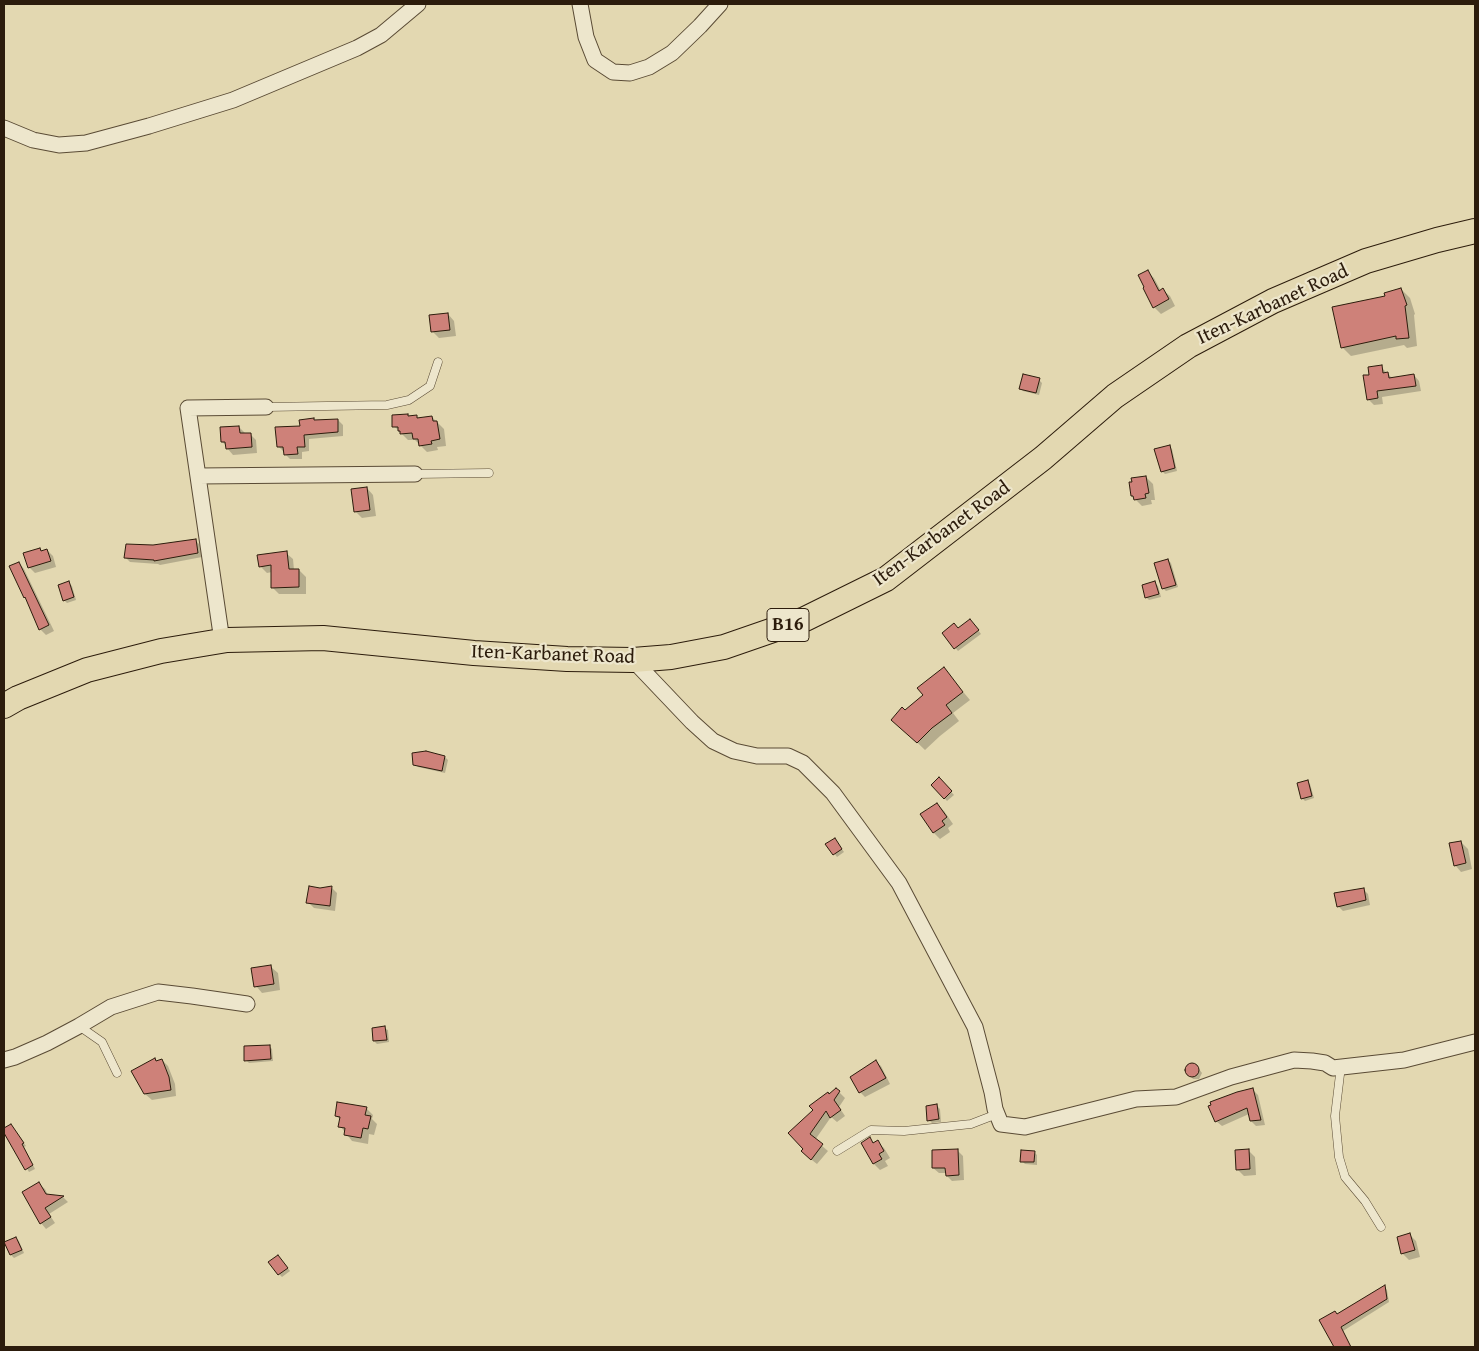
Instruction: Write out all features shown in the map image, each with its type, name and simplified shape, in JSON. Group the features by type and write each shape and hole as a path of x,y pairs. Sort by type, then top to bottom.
{"main road":[{"name":"Iten-Karbanet Road","path":"4,706 18,698 87,670 161,651 222,641 323,638 474,653 567,659 633,660 724,647 805,619 886,579 1043,458 1115,396 1188,346 1273,301 1366,261 1475,231"}],"street":[{"path":"4,128 33,140 58,145 86,142 149,126 233,100 357,48 381,35 418,4"},
{"path":"580,4 586,36 596,60 613,72 630,73 649,67 672,53 720,4"},
{"path":"222,641 188,408 266,407"},
{"path":"198,476 415,474"},
{"path":"633,660 692,722 713,741 734,751 756,756 788,756 802,763 833,793 899,883 975,1027 996,1114 1001,1124 1025,1128 1136,1099 1176,1097 1231,1078 1294,1060 1325,1063 1333,1068 1404,1060 1475,1042"},
{"path":"4,1060 15,1057 78,1026 111,1007 158,992 247,1004"}],"lane":[{"path":"266,407 387,405 409,400 430,386 438,362"},
{"path":"415,474 489,473"},
{"path":"78,1026 102,1042 117,1073"},
{"path":"1341,1066 1335,1116 1340,1157 1345,1177 1365,1201 1381,1226"},
{"path":"837,1151 871,1130 904,1131 971,1124 996,1114"}],"building":[{"path":"1148,270 1159,291 1163,288 1169,299 1153,308 1138,275"},
{"path":"1401,288 1407,305 1405,306 1409,338 1396,339 1396,336 1341,348 1332,307 1385,296 1384,293"},
{"path":"448,313 450,330 431,332 429,315"},
{"path":"1382,365 1383,373 1388,372 1389,378 1414,374 1416,386 1377,391 1378,398 1367,400 1363,375 1369,375 1368,367"},
{"path":"1023,374 1040,378 1036,393 1019,389"},
{"path":"408,414 408,416 417,415 417,418 432,416 433,421 437,421 440,439 431,441 432,444 419,446 418,439 413,439 412,433 400,434 398,427 392,427 392,415"},
{"path":"314,418 314,420 338,419 338,432 304,435 305,447 297,447 298,454 284,455 283,447 277,447 275,427 300,426 299,420"},
{"path":"239,426 240,433 251,433 252,447 226,449 225,442 221,442 220,427"},
{"path":"1170,445 1175,468 1161,472 1154,449"},
{"path":"1146,476 1149,493 1145,494 1146,498 1134,500 1133,496 1131,496 1129,482 1132,482 1131,478"},
{"path":"367,487 370,510 354,512 351,489"},
{"path":"196,539 198,553 154,561 124,558 126,544 153,545"},
{"path":"40,548 41,551 47,549 51,561 28,568 23,553"},
{"path":"287,551 289,569 299,569 299,587 271,588 271,565 259,567 257,555"},
{"path":"1168,559 1176,585 1162,589 1154,563"},
{"path":"19,562 49,625 39,630 9,566"},
{"path":"69,581 74,597 63,601 58,585"},
{"path":"1155,581 1159,594 1145,598 1142,585"},
{"path":"970,619 979,630 954,649 942,633 954,623 958,628"},
{"path":"944,667 963,692 946,705 952,713 932,728 917,743 891,720 902,707 905,710 923,695 917,688"},
{"path":"426,751 445,756 442,771 413,765 412,753"},
{"path":"939,777 952,791 944,799 931,785"},
{"path":"1308,780 1312,796 1301,799 1297,783"},
{"path":"937,803 947,817 942,821 945,825 933,833 920,814"},
{"path":"835,838 842,849 833,855 825,844"},
{"path":"1461,841 1466,863 1454,866 1449,843"},
{"path":"309,886 320,888 332,886 330,906 306,903"},
{"path":"1364,888 1366,900 1337,907 1334,893"},
{"path":"271,965 274,984 254,987 251,968"},
{"path":"385,1026 387,1040 373,1041 372,1028"},
{"path":"270,1045 271,1059 244,1061 244,1046"},
{"path":"155,1058 156,1061 162,1059 169,1077 171,1090 144,1094 131,1071"},
{"path":"876,1060 886,1078 859,1093 850,1077"},
{"path":"1189,1063 1195,1063 1199,1070 1195,1077 1189,1077 1185,1073 1185,1067"},
{"path":"836,1088 840,1091 834,1100 841,1110 830,1118 826,1111 810,1134 823,1144 811,1160 801,1151 803,1149 788,1133 813,1110 809,1106"},
{"path":"1253,1088 1261,1120 1250,1121 1247,1108 1215,1122 1208,1106 1211,1105 1210,1102"},
{"path":"337,1102 367,1107 365,1115 371,1116 368,1129 363,1128 361,1138 344,1135 345,1128 338,1127 340,1117 335,1116"},
{"path":"937,1104 939,1119 927,1121 926,1106"},
{"path":"11,1124 24,1143 22,1144 33,1165 25,1170 4,1133 4,1128"},
{"path":"870,1137 873,1143 878,1140 884,1151 879,1154 882,1159 873,1164 861,1143"},
{"path":"958,1149 959,1175 946,1176 945,1168 932,1168 932,1150"},
{"path":"1249,1149 1250,1169 1236,1170 1235,1150"},
{"path":"1021,1150 1035,1151 1034,1162 1020,1162"},
{"path":"39,1182 46,1194 64,1196 45,1208 51,1217 40,1224 22,1192"},
{"path":"1410,1233 1415,1250 1401,1254 1397,1237"},
{"path":"16,1237 22,1250 10,1255 4,1242"},
{"path":"278,1255 288,1268 278,1275 268,1262"},
{"path":"1385,1285 1387,1299 1341,1327 1351,1347 1334,1347 1319,1320 1335,1311 1337,1314"}]}
